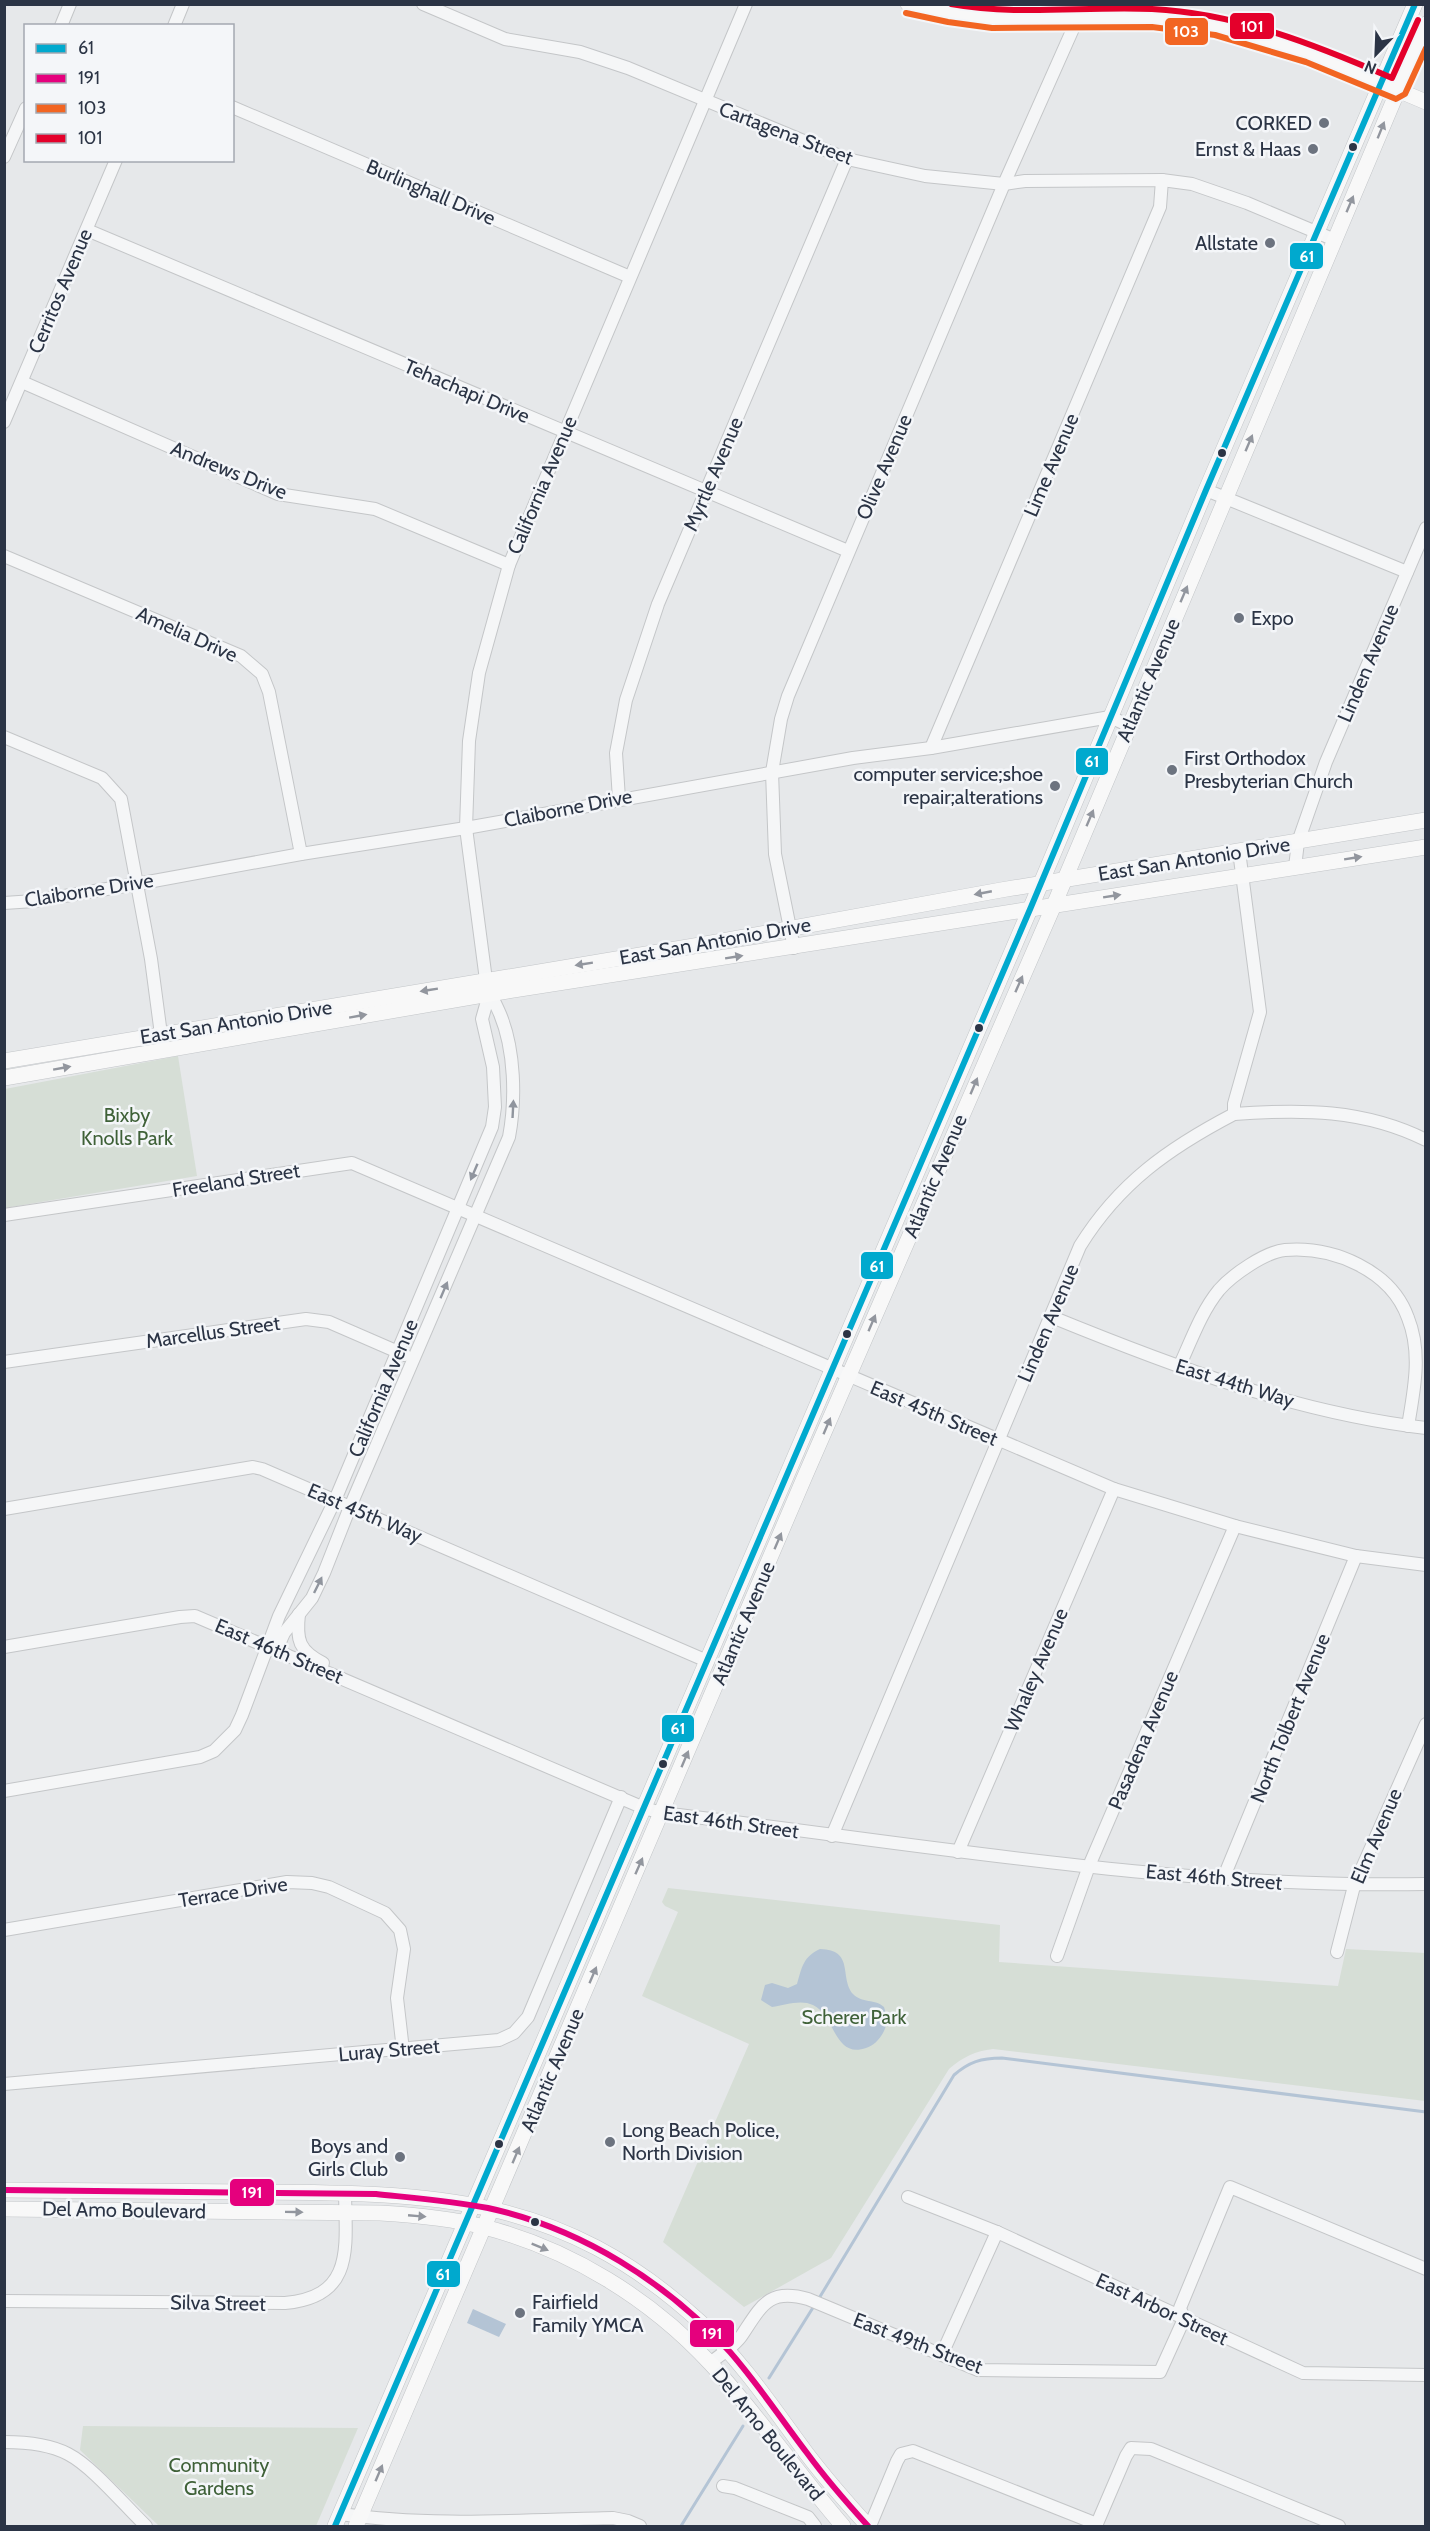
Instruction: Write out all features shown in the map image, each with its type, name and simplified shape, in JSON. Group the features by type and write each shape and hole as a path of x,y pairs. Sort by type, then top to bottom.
{"main road":[{"path":"908,4 987,18 1024,20 1081,11 1155,18 1231,29 1296,47 1425,102"},
{"name":"Atlantic Avenue","path":"338,2520 833,1370 1415,4"},
{"name":"Atlantic Avenue","path":"358,2522 848,1376 1054,905 1425,24"},
{"name":"East San Antonio Drive","path":"4,1061 162,1042 488,987 791,927 1425,820"},
{"name":"East San Antonio Drive","path":"488,987 794,948 1031,907 1425,847"},
{"name":"East San Antonio Drive","path":"4,1078 162,1042"},
{"name":"Del Amo Boulevard","path":"4,2190 345,2193 418,2196 493,2208 557,2229 598,2249 667,2294 727,2349 809,2456 869,2526"},
{"name":"Del Amo Boulevard","path":"4,2209 345,2213 423,2216 485,2227 556,2254 600,2275 645,2304 710,2363 843,2526"}],"street":[{"path":"62,24 70,4"},
{"path":"175,24 183,4"},
{"name":"Cartagena Street","path":"423,4 505,39 580,52 627,68 846,159 925,176 1004,184 1162,180 1192,184 1247,203 1335,240"},
{"name":"California Avenue","path":"4,1791 200,1757 214,1751 235,1730 272,1650 312,1598 324,1573 350,1507 506,1146 514,1113 513,1069 501,1015 488,987 466,828 469,741 479,673 509,565 746,4"},
{"name":"Olive Avenue","path":"794,948 775,854 772,772 781,719 788,696 1004,184 1081,11"},
{"name":"Burlinghall Drive","path":"234,108 630,277"},
{"path":"4,157 24,112"},
{"name":"Myrtle Avenue","path":"619,799 616,753 626,700 658,604 846,159"},
{"name":"Cerritos Avenue","path":"4,422 115,162"},
{"name":"Lime Avenue","path":"931,748 1160,207 1162,180"},
{"name":"Tehachapi Drive","path":"87,230 848,551"},
{"name":"Andrews Drive","path":"22,382 278,494 375,509 509,565"},
{"path":"1206,490 1407,572"},
{"name":"Linden Avenue","path":"1295,867 1298,842 1326,762 1425,528"},
{"name":"Amelia Drive","path":"4,556 241,656 262,674 269,692 301,854"},
{"path":"1110,717 1130,726"},
{"name":"Claiborne Drive","path":"4,903 34,901 137,884 301,854 466,828 853,758 931,748 1110,717"},
{"path":"4,737 102,778 121,799 162,1042"},
{"path":"1239,851 1260,1012 1234,1104 1234,1114 1292,1110 1358,1116 1405,1130 1425,1140"},
{"name":"California Avenue","path":"272,1650 279,1616 335,1500 486,1145 495,1107 493,1067 482,1019 488,987"},
{"name":"Linden Avenue","path":"831,1836 1052,1317 1080,1246 1098,1217 1125,1187 1170,1150 1234,1114"},
{"name":"Freeland Street","path":"4,1215 352,1162 459,1208"},
{"name":"East 45th Street","path":"459,1208 1114,1489 1235,1526 1356,1556 1425,1565"},
{"path":"1179,1367 1203,1314 1220,1289 1242,1270 1260,1259 1284,1250 1329,1253 1366,1267 1395,1293 1408,1317 1413,1335 1416,1378 1408,1426"},
{"name":"East 44th Way","path":"1052,1317 1179,1367 1322,1409 1425,1428"},
{"name":"Marcellus Street","path":"4,1362 306,1319 329,1322 414,1359"},
{"name":"East 45th Way","path":"4,1509 252,1467 335,1500 707,1662"},
{"name":"Whaley Avenue","path":"958,1852 1114,1489"},
{"name":"Pasadena Avenue","path":"1057,1956 1089,1866 1235,1526"},
{"name":"North Tolbert Avenue","path":"1223,1879 1356,1556"},
{"path":"299,1614 298,1632 302,1649 311,1657 330,1667 336,1676"},
{"name":"East 46th Street","path":"4,1647 195,1616 644,1808 662,1813 958,1852 1223,1879 1354,1886 1425,1884"},
{"name":"Elm Avenue","path":"1337,1952 1354,1886 1425,1724"},
{"name":"Luray Street","path":"4,2084 499,2040 519,2029 528,2017 621,1797"},
{"name":"Terrace Drive","path":"4,1930 286,1882 312,1883 329,1887 385,1912 400,1930 404,1949 397,1998 403,2050"},
{"path":"1184,2319 1180,2308 1230,2187 1425,2269"},
{"name":"Silva Street","path":"4,2301 273,2303 305,2301 320,2296 338,2278 343,2259 345,2193"},
{"name":"East Arbor Street","path":"908,2197 997,2232 1304,2373 1425,2375"},
{"path":"942,2354 997,2232"},
{"name":"East 49th Street","path":"710,2363 741,2336 764,2303 784,2294 808,2299 978,2370 988,2371 1160,2372 1184,2319"},
{"path":"4,2442 46,2445 68,2454 87,2468 146,2526"},
{"path":"869,2526 897,2461 901,2454 906,2452 921,2454 1096,2525 1131,2448 1151,2448 1339,2526"},
{"path":"723,2486 735,2488 808,2517 815,2526"},
{"path":"338,2520 358,2522 613,2518 640,2526"}],"green space":[{"name":"Bixby Knolls Park","path":"178,1056 197,1176 5,1208 5,1089"},
{"name":"Scherer Park","path":"668,1888 1000,1925 999,1962 1338,1986 1346,1949 1425,1953 1425,2101 993,2049 980,2051 964,2058 949,2069 831,2258 744,2307 663,2242 749,2044 642,1996 678,1912 665,1906 662,1902"},
{"name":"Community Gardens","path":"83,2426 358,2428 316,2526 159,2526 80,2450"}],"water":[{"path":"820,1949 838,1954 842,1959 849,1987 856,1997 884,2007 887,2020 885,2030 869,2047 855,2050 847,2047 841,2042 826,2017 813,2005 798,2002 772,2007 761,2000 765,1985 772,1983 788,1988 797,1984 807,1959"},
{"path":"473,2309 506,2324 499,2337 467,2323"}],"waterway":[{"path":"818,2300 954,2075 976,2062 1002,2058 1426,2112"},
{"path":"769,2378 814,2306"},
{"path":"681,2526 743,2426"}],"transit line":[{"name":"101","path":"951,4 976,8 1026,10 1152,9 1214,17 1305,43 1392,78 1418,20"},
{"name":"61","path":"335,2526 1031,907 1206,490 1415,4"},
{"name":"103","path":"906,13 992,28 1152,27 1215,35 1306,62 1396,99 1405,94 1426,48"},
{"name":"191","path":"4,2190 376,2194 488,2208 556,2229 620,2261 679,2303 705,2327 740,2364 844,2500 868,2526"}],"place":[{"name":"CORKED","path":"1324,123"},
{"name":"Ernst & Haas","path":"1313,149"},
{"name":"Allstate","path":"1270,243"},
{"name":"Expo","path":"1239,618"},
{"name":"First Orthodox Presbyterian Church","path":"1172,770"},
{"name":"computer service;shoe repair;alterations","path":"1055,786"},
{"name":"Long Beach Police, North Division","path":"610,2142"},
{"name":"Boys and Girls Club","path":"400,2157"},
{"name":"Fairfield Family YMCA","path":"520,2313"}]}
